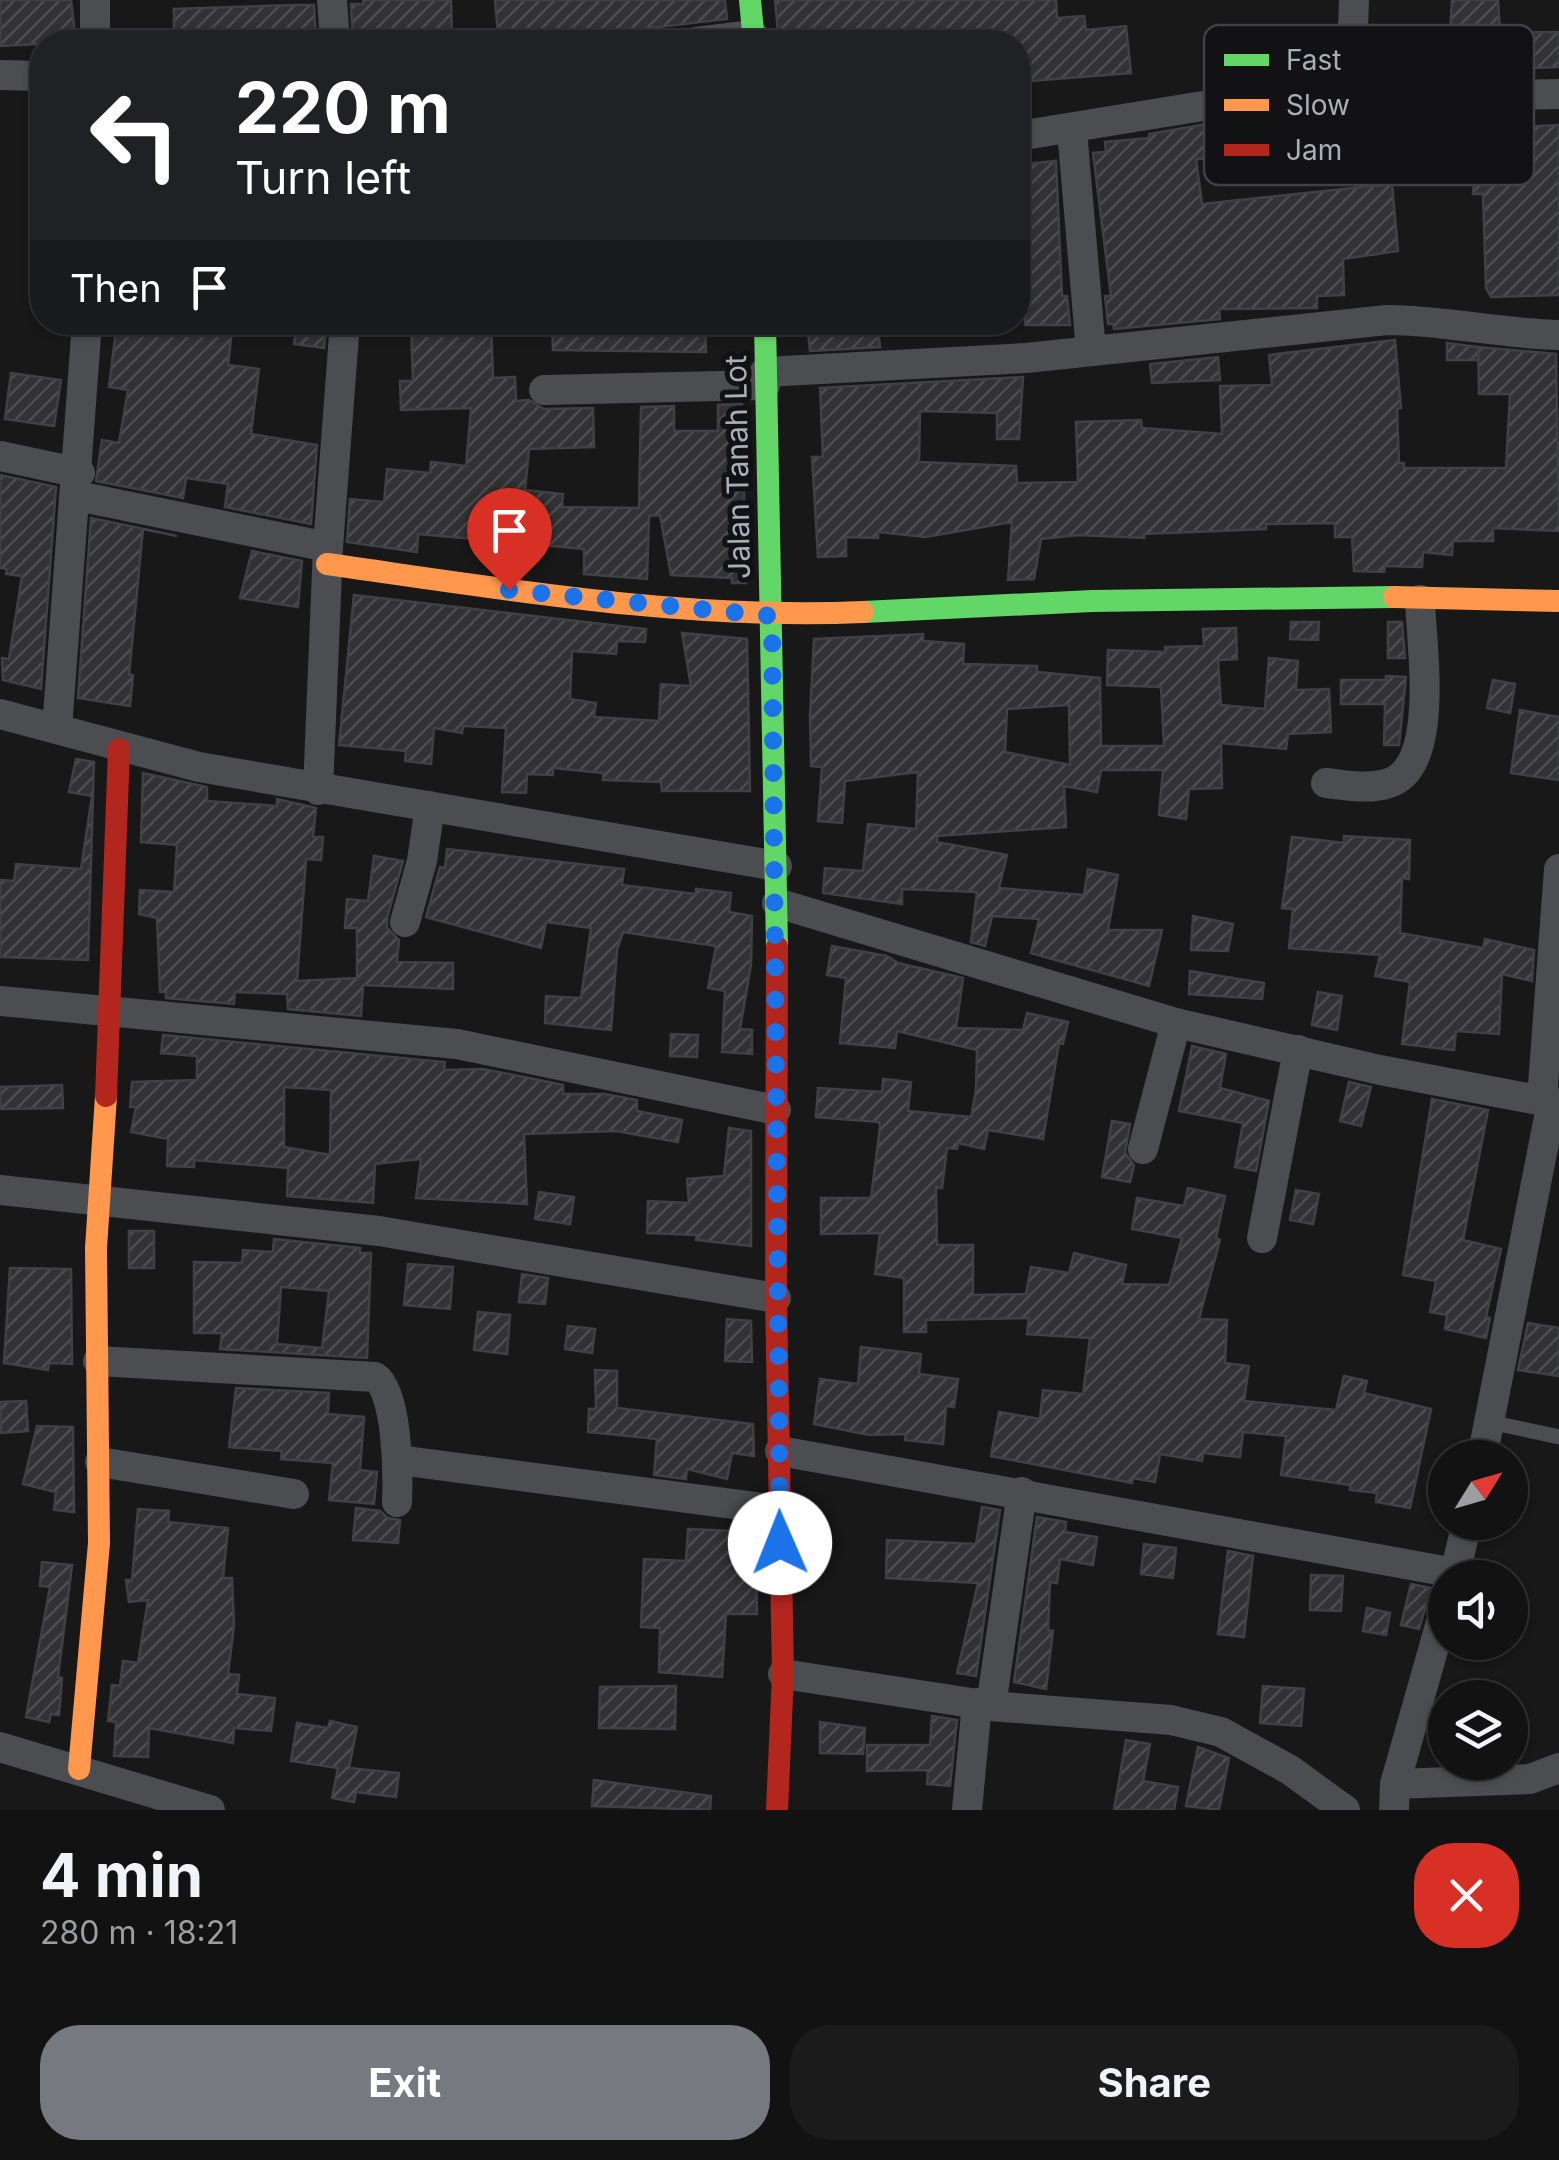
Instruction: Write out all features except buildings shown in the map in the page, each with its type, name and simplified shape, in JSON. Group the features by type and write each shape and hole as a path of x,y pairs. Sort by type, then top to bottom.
{"street":[{"path":"94,0 95,30"},
{"path":"332,0 334,30"},
{"path":"750,0 753,30"},
{"path":"1353,25 1354,0"},
{"path":"0,75 30,76"},
{"path":"1534,95 1559,94"},
{"path":"1030,135 1204,107"},
{"path":"1072,130 1090,351"},
{"path":"544,390 765,378 1090,351 1387,320 1416,320 1487,333 1559,335"},
{"path":"57,729 87,335"},
{"path":"318,790 328,556 344,335"},
{"name":"Jalan Tanah Lot","path":"765,335 777,866 776,1298 782,1674 777,1810"},
{"path":"0,456 78,484 328,556 545,595 772,616 1092,601 1359,596 1559,600"},
{"path":"1326,783 1372,786 1392,782 1418,756 1424,727 1420,600"},
{"path":"0,714 119,749 318,790 777,866"},
{"path":"79,1769 99,1543 98,1199 110,1012 119,749"},
{"path":"405,922 422,861 430,806"},
{"path":"1486,1440 1551,1102 1558,882"},
{"path":"777,903 1176,1023 1551,1102"},
{"path":"0,1001 458,1044 776,1110"},
{"path":"1143,1148 1176,1023"},
{"path":"1262,1238 1298,1050"},
{"path":"0,1190 379,1231 776,1298"},
{"path":"98,1361 375,1377 386,1389 398,1460 397,1502"},
{"path":"780,1451 1022,1492 1428,1570"},
{"path":"398,1460 779,1510"},
{"path":"100,1462 294,1494"},
{"path":"967,1810 1022,1492"},
{"path":"1431,1660 1395,1797 1530,1779 1559,1768"},
{"path":"782,1674 984,1704 1171,1720 1221,1732 1290,1770 1344,1810"},
{"path":"0,1747 210,1810"}],"lane":[{"path":"1490,1422 1559,1438"}],"traffic: fast":[{"path":"750,0 753,30"},
{"path":"765,335 777,947"},
{"path":"863,612 1092,601 1394,597"}],"traffic: slow":[{"path":"327,564 661,607 863,612"},
{"path":"1394,597 1559,601"},
{"path":"79,1769 99,1543 96,1248 106,1096"}],"traffic: jam":[{"path":"106,1096 119,749"},
{"path":"777,947 776,1298 783,1674 777,1810"}],"route":[{"path":"509,590 772,616 780,1543"}]}
